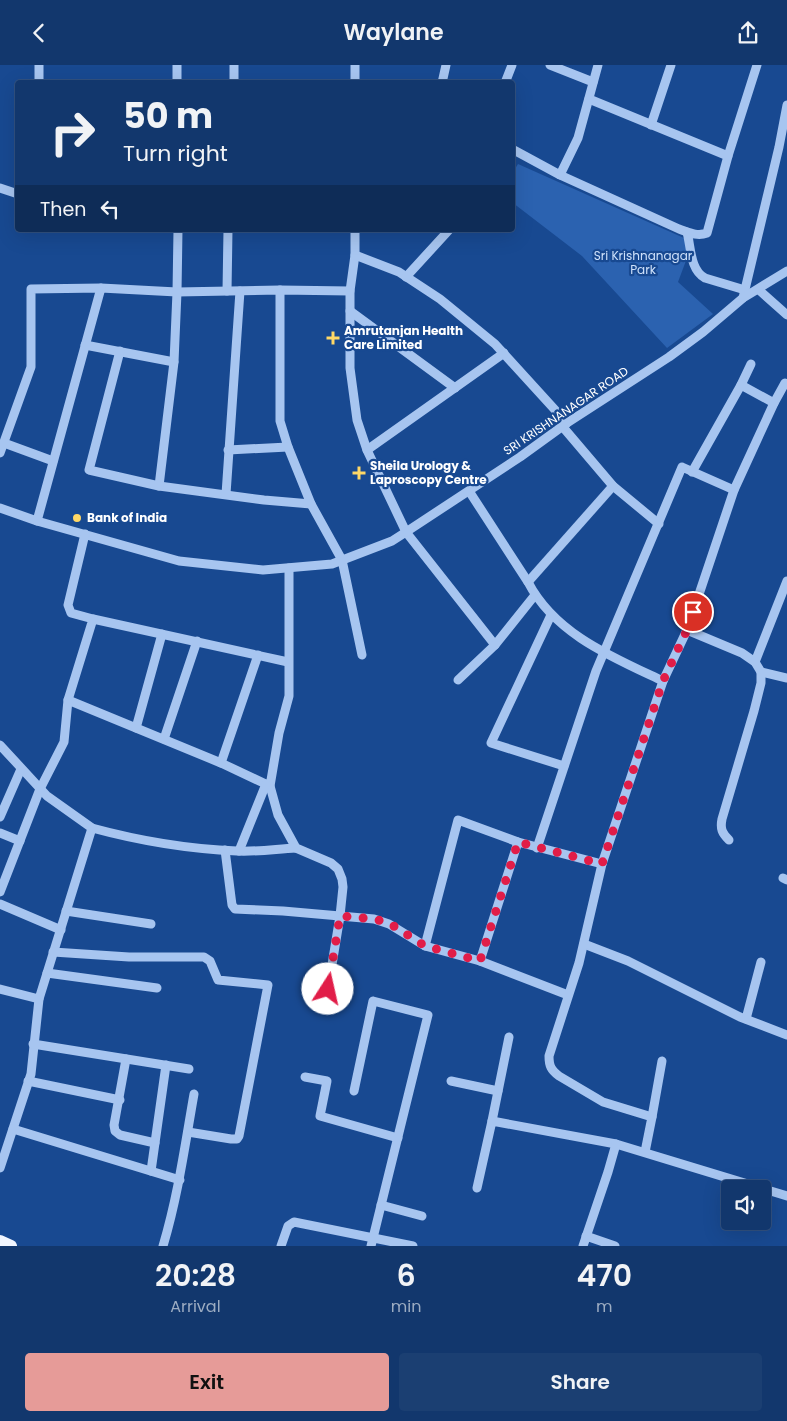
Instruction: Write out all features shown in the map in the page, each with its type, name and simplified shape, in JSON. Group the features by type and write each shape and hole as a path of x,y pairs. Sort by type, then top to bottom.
{"main road":[{"path":"0,1241 12,1246"}],"street":[{"path":"39,65 39,80"},
{"path":"177,65 177,80"},
{"path":"234,65 234,80"},
{"path":"355,65 355,80"},
{"path":"443,80 446,65"},
{"path":"506,80 512,65"},
{"path":"550,65 594,82"},
{"path":"560,175 578,138 598,65"},
{"path":"651,125 671,65"},
{"path":"515,154 687,232 702,235 706,233 758,65"},
{"path":"589,99 728,157"},
{"path":"687,232 696,270 699,275 744,294 779,147 787,105"},
{"path":"0,188 15,193"},
{"path":"159,485 174,362 178,292 178,232"},
{"path":"228,232 228,291"},
{"path":"355,232 355,255 350,291 350,368 356,420 367,450 406,533 495,645"},
{"path":"406,277 442,234"},
{"path":"355,255 399,272 440,299 495,344 613,486 658,524"},
{"name":"SRI KRISHNANAGAR ROAD","path":"0,508 37,521 179,561 263,571 332,565 392,541 406,533 520,457 564,425 669,357 709,327 744,294 759,290 787,271"},
{"path":"37,521 101,288"},
{"path":"0,453 31,367 31,289 101,288 178,292 350,291"},
{"path":"280,290 280,421 288,447 311,504 342,560 362,655"},
{"path":"759,290 787,315"},
{"path":"226,494 240,291"},
{"path":"350,311 455,388"},
{"path":"85,345 174,362"},
{"path":"120,351 89,470 159,485 264,500 311,504"},
{"path":"367,450 504,353"},
{"path":"692,472 752,364"},
{"path":"652,1117 604,1102 553,1072 549,1065 549,1056 584,944 602,864 663,681 687,630 734,490 785,383"},
{"path":"741,385 774,403"},
{"path":"4,443 53,461"},
{"path":"228,449 288,447"},
{"path":"537,848 596,671 682,467 734,490"},
{"path":"528,582 613,486"},
{"path":"468,491 535,595 551,615 578,637 663,681"},
{"path":"85,534 68,605 68,610 71,613 288,662"},
{"path":"239,851 268,785 289,696 289,568"},
{"path":"755,662 787,581"},
{"path":"458,680 495,645 535,595"},
{"path":"551,615 491,743 564,766"},
{"path":"0,892 40,789 64,742 68,700 93,619"},
{"path":"687,630 726,645 755,662 760,672 761,683 754,711 722,819 723,833 729,840"},
{"path":"136,728 162,633"},
{"path":"164,739 198,641"},
{"path":"221,763 258,655"},
{"path":"760,672 787,678"},
{"path":"68,700 221,763 268,785 278,815 296,848"},
{"path":"0,745 47,796 92,828 153,843 239,851 296,848 331,863 338,869 343,887 328,989"},
{"path":"0,817 21,769"},
{"path":"425,946 458,820 537,848 602,864"},
{"path":"0,1168 28,1081 39,999 92,828"},
{"path":"0,833 20,841"},
{"path":"480,961 518,842"},
{"path":"225,850 232,905 235,909 284,911 374,919 389,923 425,946 480,961 568,995"},
{"path":"0,905 61,930"},
{"path":"66,911 151,923"},
{"path":"584,944 647,969 746,1019 787,1035"},
{"path":"53,952 129,957 204,957 210,961 218,980 268,985 239,1136 237,1139 232,1139 188,1132"},
{"path":"746,1019 761,962"},
{"path":"47,973 157,988"},
{"path":"0,989 39,999"},
{"path":"354,1091 373,1001 428,1015 372,1241"},
{"path":"477,1188 509,1037"},
{"path":"34,1044 189,1069"},
{"path":"126,1059 114,1125 116,1133 155,1143"},
{"path":"645,1152 662,1061"},
{"path":"151,1171 166,1065"},
{"path":"305,1077 327,1081 320,1116 398,1138"},
{"path":"28,1081 120,1100"},
{"path":"451,1081 498,1091"},
{"path":"163,1246 180,1180 194,1094"},
{"path":"492,1121 616,1144 787,1196"},
{"path":"12,1129 180,1180"},
{"path":"583,1246 616,1144"},
{"path":"381,1205 422,1216"},
{"path":"281,1246 288,1226 294,1222 372,1241 413,1246"},
{"path":"586,1236 615,1246"}],"green space":[{"name":"Sri Krishnanagar Park","path":"518,164 693,242 678,282 713,314 667,348 582,256 515,205 515,169"}],"place":[{"name":"Amrutanjan Health Care Limited","path":"333,338"},
{"name":"Sheila Urology & Laproscopy Centre","path":"359,473"},
{"name":"Bank of India","path":"77,518"}],"route":[{"path":"328,989 340,916 374,919 389,923 425,946 480,961 518,842 602,864 663,681 687,630 693,612"}]}
